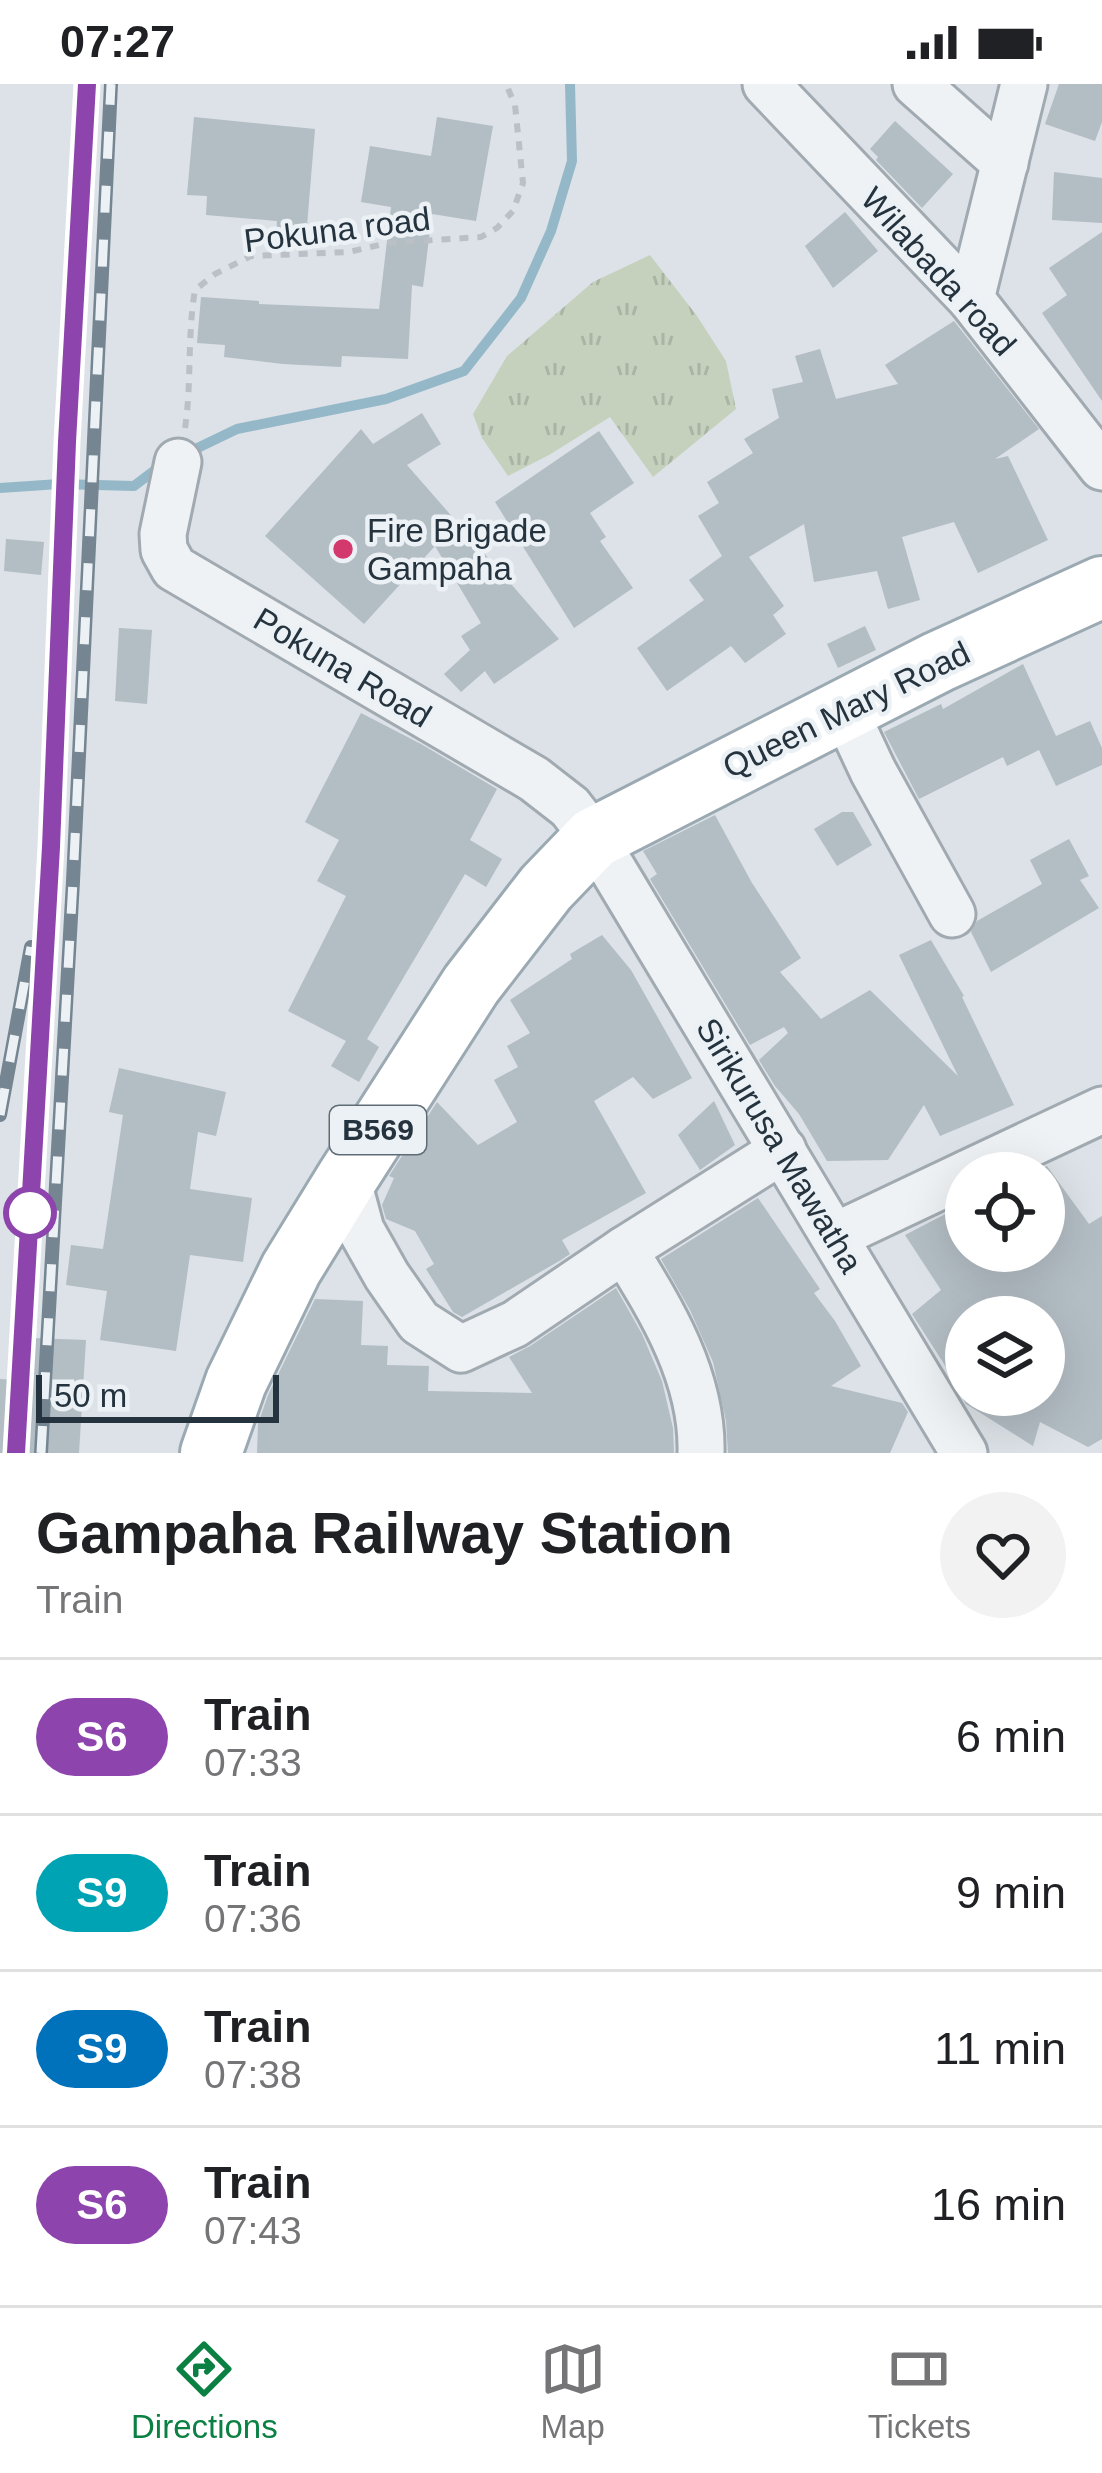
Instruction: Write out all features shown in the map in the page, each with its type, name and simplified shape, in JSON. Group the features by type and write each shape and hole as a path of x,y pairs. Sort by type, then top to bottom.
{"main road":[{"name":"Queen Mary Road","path":"594,838 844,710 1102,587"},
{"name":"B569","path":"211,1453 236,1382 291,1269 347,1178 471,985 546,888 594,838"}],"street":[{"name":"Wilabada road","path":"766,84 971,299 1102,467"},
{"path":"916,84 1004,163"},
{"path":"971,299 1024,84"},
{"name":"Pokuna Road","path":"181,444 163,534 164,550 174,568 534,779 570,806 594,838"},
{"path":"844,710 952,914"},
{"name":"Sirikurusa Mawatha","path":"594,838 964,1453"},
{"path":"1013,1152 1102,1110"},
{"path":"347,1178 362,1230 387,1276 418,1322 460,1349 515,1324 784,1150"},
{"path":"835,1236 945,1184"},
{"path":"624,1250 667,1320 682,1357 701,1434 700,1453"}],"path":[{"name":"Pokuna road","path":"181,444 195,290 251,256 350,252 388,243 481,238 513,211 523,183 515,105 506,84"}],"green space":[{"path":"650,255 726,361 736,409 653,477 610,417 508,476 482,438 473,414 507,356 593,282"}],"building":[{"path":"1059,84 1102,84 1102,122 1095,141 1045,124"},
{"path":"194,117 315,129 306,238 276,235 277,221 206,215 207,196 187,195"},
{"path":"437,117 493,126 476,221 432,214 423,287 412,285 408,359 342,356 341,367 283,364 224,357 225,345 197,343 201,297 379,309 391,207 361,202 370,146 431,156"},
{"path":"895,121 953,174 922,208 870,149"},
{"path":"1054,172 1102,178 1102,223 1052,220"},
{"path":"845,212 878,251 833,288 805,246"},
{"path":"1102,232 1102,401 1042,313 1067,295 1049,268"},
{"path":"954,321 1039,429 995,459 1008,456 1048,540 978,573 954,522 902,537 920,600 888,609 877,571 814,582 804,524 749,557 784,606 773,615 786,634 745,663 731,646 667,691 637,648 704,600 689,580 722,556 698,516 719,503 707,482 753,453 744,439 779,418 772,389 803,382 795,356 820,349 836,399 898,384 885,365"},
{"path":"422,413 441,444 407,465 559,639 494,684 485,671 461,692 444,674 470,650 461,636 481,623 435,546 364,624 265,536 361,429 373,444"},
{"path":"599,431 634,483 590,513 606,537 600,541 633,588 574,628 495,502"},
{"path":"6,539 44,542 41,575 4,571"},
{"path":"865,626 876,650 838,668 827,644"},
{"path":"119,628 152,630 147,704 115,701"},
{"path":"1023,664 1056,736 1090,721 1102,748 1102,765 1056,786 1039,750 1007,766 1003,757 919,799 884,732 941,704 943,709"},
{"path":"361,713 497,789 470,840 502,859 486,887 465,874 367,1039 379,1047 359,1082 331,1066 346,1041 288,1011 346,896 317,881 339,840 305,822"},
{"path":"842,812 853,812 872,845 837,866 814,829"},
{"path":"715,815 801,958 780,972 821,1019 870,990 958,1076 899,955 931,940 964,996 1014,1105 940,1136 924,1105 888,1160 827,1161 759,1060 788,1033 784,1027 750,1045 650,879 657,874 643,851"},
{"path":"1069,839 1089,876 1080,880 1099,908 991,972 971,932 977,921 1042,884 1030,860"},
{"path":"602,935 631,970 692,1078 653,1099 633,1077 594,1101 646,1193 562,1240 570,1254 462,1317 453,1312 426,1269 434,1264 415,1231 386,1219 382,1205 394,1178 389,1176 437,1102 478,1145 517,1122 494,1080 518,1067 507,1046 530,1033 510,1000"},
{"path":"119,1068 226,1092 216,1136 198,1132 190,1189 252,1198 243,1262 190,1255 176,1351 100,1340 107,1291 66,1285 71,1245 103,1249 123,1115 109,1112"},
{"path":"714,1101 735,1145 700,1170 678,1135"},
{"path":"1065,1191 1089,1224 1102,1216 1102,1439 1088,1447 1040,1422 1033,1446 985,1416 1065,1416 1065,1296 945,1296 945,1365 912,1314 941,1290 905,1235 945,1214 945,1272 1065,1272"},
{"path":"758,1198 820,1289 814,1293 861,1366 831,1386 902,1403 908,1412 890,1453 728,1453 713,1362 661,1259"},
{"path":"616,1288 662,1381 674,1453 257,1453 258,1424 268,1395 315,1299 363,1301 361,1345 388,1346 387,1365 429,1366 428,1391 532,1393 509,1357"},
{"path":"32,1338 86,1340 79,1453 0,1453 0,1379 29,1381"}],"waterway":[{"path":"185,454 237,429 386,399 464,371 521,298 551,231 572,161 570,84"},
{"path":"0,488 134,486 163,464"}],"railway":[{"path":"16,1453 87,84"},
{"path":"41,1453 111,84"},
{"path":"0,1115 31,947"}],"train":[{"name":"S6","path":"16,1453 87,84"}],"place":[{"name":"Fire Brigade Gampaha","path":"343,549"}]}
